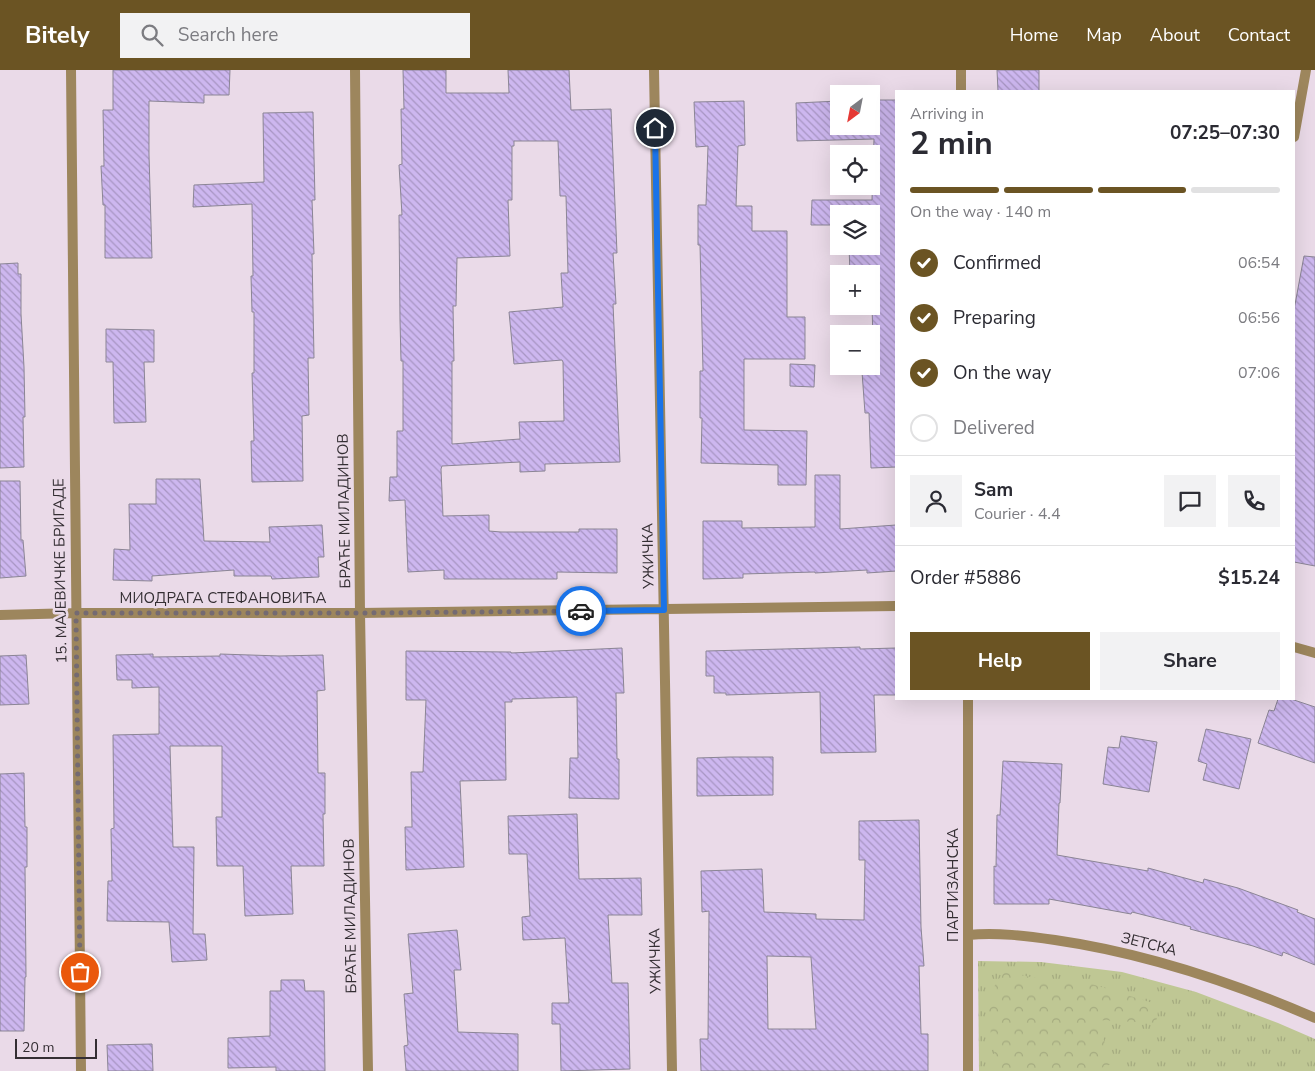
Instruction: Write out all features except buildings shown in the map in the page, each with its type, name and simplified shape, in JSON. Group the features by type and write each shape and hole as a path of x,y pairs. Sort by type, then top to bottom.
{"street":[{"name":"15. МАЈЕВИЧКЕ БРИГАДЕ","path":"71,70 81,1071"},
{"name":"БРАЋЕ МИЛАДИНОВ","path":"355,70 360,613 368,1071"},
{"name":"УЖИЧКА","path":"654,70 672,1071"},
{"path":"961,70 961,90"},
{"path":"1295,131 1306,70"},
{"name":"МИОДРАГА СТЕФАНОВИЋА","path":"0,615 664,610 895,606"},
{"path":"1295,647 1315,653"},
{"name":"ПАРТИЗАНСКА","path":"968,700 968,1071"},
{"name":"ЗЕТСКА","path":"968,934 990,933 1033,937 1077,943 1126,953 1225,982 1315,1018"}],"green space":[{"path":"978,961 1041,962 1122,972 1196,992 1315,1039 1315,1071 979,1071"},
{"path":"1004,972 1036,978 1082,981 1159,1005 1156,1023 1097,1020 1112,1064 1093,1071 996,1071 989,1012 992,992"}],"way so far":[{"path":"80,972 76,613 581,611"}],"route":[{"path":"581,611 664,610 655,128"}]}
